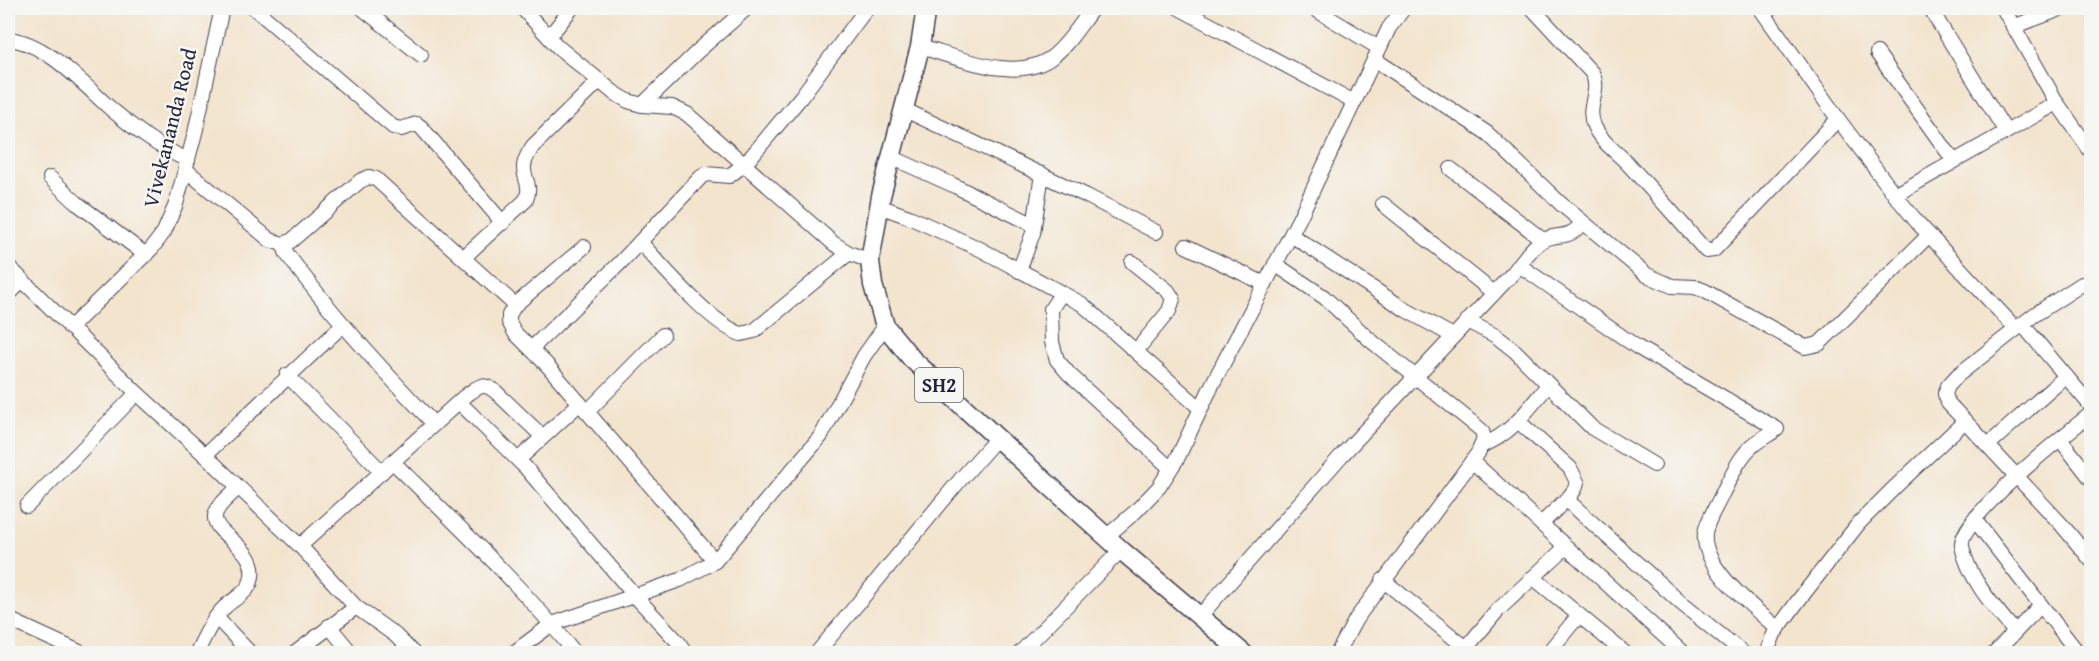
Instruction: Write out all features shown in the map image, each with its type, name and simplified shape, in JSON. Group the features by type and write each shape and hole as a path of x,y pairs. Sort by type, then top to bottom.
{"main road":[{"name":"SH2","path":"926,8 920,47 879,206 870,261 875,293 885,326 912,359 997,438 1121,550 1244,654"}],"street":[{"name":"Vivekananda Road","path":"70,328 146,255 164,232 177,204 222,8"},
{"path":"254,8 393,127 401,129 417,124 421,127 503,223"},
{"path":"362,8 421,55"},
{"path":"522,8 558,47 599,81 628,101 642,105 672,107 687,114 817,228 849,253 870,261"},
{"path":"549,37 572,8"},
{"path":"642,105 747,8"},
{"path":"531,349 640,242 701,177 706,174 729,176 745,164 801,96 867,8"},
{"path":"920,47 1010,70 1025,69 1053,57 1094,8"},
{"path":"1179,8 1354,102"},
{"path":"1313,8 1492,137 1540,185 1647,275 1672,286 1695,287 1705,291 1805,347 1819,344 1929,235"},
{"path":"1107,536 1159,487 1170,468 1291,235 1389,28 1404,8"},
{"path":"1532,8 1592,73 1597,82 1591,104 1592,119 1603,139 1706,251 1714,250 1838,119"},
{"path":"1760,8 1895,195 1929,235 2066,376 2091,407"},
{"path":"2003,8 2057,103 2091,153"},
{"path":"2013,27 2063,8"},
{"path":"1934,15 2006,132"},
{"path":"8,39 37,48 74,75 111,109 187,165 265,236 277,243 283,244 291,241 360,181 369,177 376,179 515,305"},
{"path":"1877,53 1954,161"},
{"path":"463,258 526,200 529,186 523,175 523,164 527,155 533,146 599,81"},
{"path":"1895,195 2057,103"},
{"path":"903,109 1042,174 1156,232"},
{"path":"891,157 953,184 1034,225"},
{"path":"1451,169 1543,240"},
{"path":"1019,270 1034,225 1042,174"},
{"path":"50,178 78,204 146,255"},
{"path":"1383,204 1494,293"},
{"path":"879,206 946,232 1087,307 1201,409"},
{"path":"1200,616 1341,456 1520,266 1535,247 1543,240 1569,235 1583,223"},
{"path":"1291,235 1406,310 1453,336"},
{"path":"640,242 689,294 723,324 741,334 754,331 849,253"},
{"path":"283,244 287,254 343,325 392,381 434,424"},
{"path":"1186,246 1265,284"},
{"path":"584,247 515,305 509,315 509,322 515,333 584,407 715,561"},
{"path":"1132,262 1168,291 1173,299 1169,311 1136,351"},
{"path":"1275,264 1324,297 1369,339 1482,431 1484,439 1483,445 1472,461 1356,619 1337,654"},
{"path":"8,266 137,393 300,546 356,607 395,635 414,654"},
{"path":"1520,266 1637,347 1778,429 1755,444 1743,457 1718,502 1705,533 1711,559 1720,574 1778,629"},
{"path":"8,296 22,281"},
{"path":"2091,283 2082,284 2019,327 1958,375 1948,386 1945,394 1948,403 2017,475 2091,561"},
{"path":"1058,292 1050,316 1052,342 1057,360 1076,381 1170,468"},
{"path":"1467,321 1496,336 1515,351 1592,428 1654,465"},
{"path":"205,455 287,375 343,325"},
{"path":"512,654 552,624 587,610 636,597 680,580 715,561 821,436 864,356 885,326"},
{"path":"518,460 543,437 584,407 663,335"},
{"path":"287,375 382,472"},
{"path":"1988,445 2066,376"},
{"path":"300,546 434,424 474,389 482,385 488,386 543,437"},
{"path":"1483,445 1496,440 1518,421 1548,385"},
{"path":"27,506 137,393"},
{"path":"459,402 518,460 636,597 680,643 686,654"},
{"path":"2015,632 1986,597 1962,545 1963,534 1974,519 2017,475 2091,413"},
{"path":"1518,421 1570,468 1577,482 1567,500 1541,524"},
{"path":"1766,654 1778,629 1859,523 1965,421"},
{"path":"816,654 997,438"},
{"path":"2060,439 2091,480"},
{"path":"1472,461 1684,654"},
{"path":"393,462 552,624 576,654"},
{"path":"196,654 216,617 248,587 252,580 252,567 248,556 217,525 215,516 218,509 238,488"},
{"path":"1567,500 1681,603 1744,654"},
{"path":"1974,519 2079,654"},
{"path":"1383,580 1469,651 1498,610 1566,547"},
{"path":"1019,654 1121,550"},
{"path":"1534,578 1626,654"},
{"path":"1994,654 2041,605"},
{"path":"294,654 356,607"},
{"path":"1547,654 1579,615"},
{"path":"216,617 251,654"},
{"path":"8,619 57,649 84,654"},
{"path":"329,626 352,654"}]}
